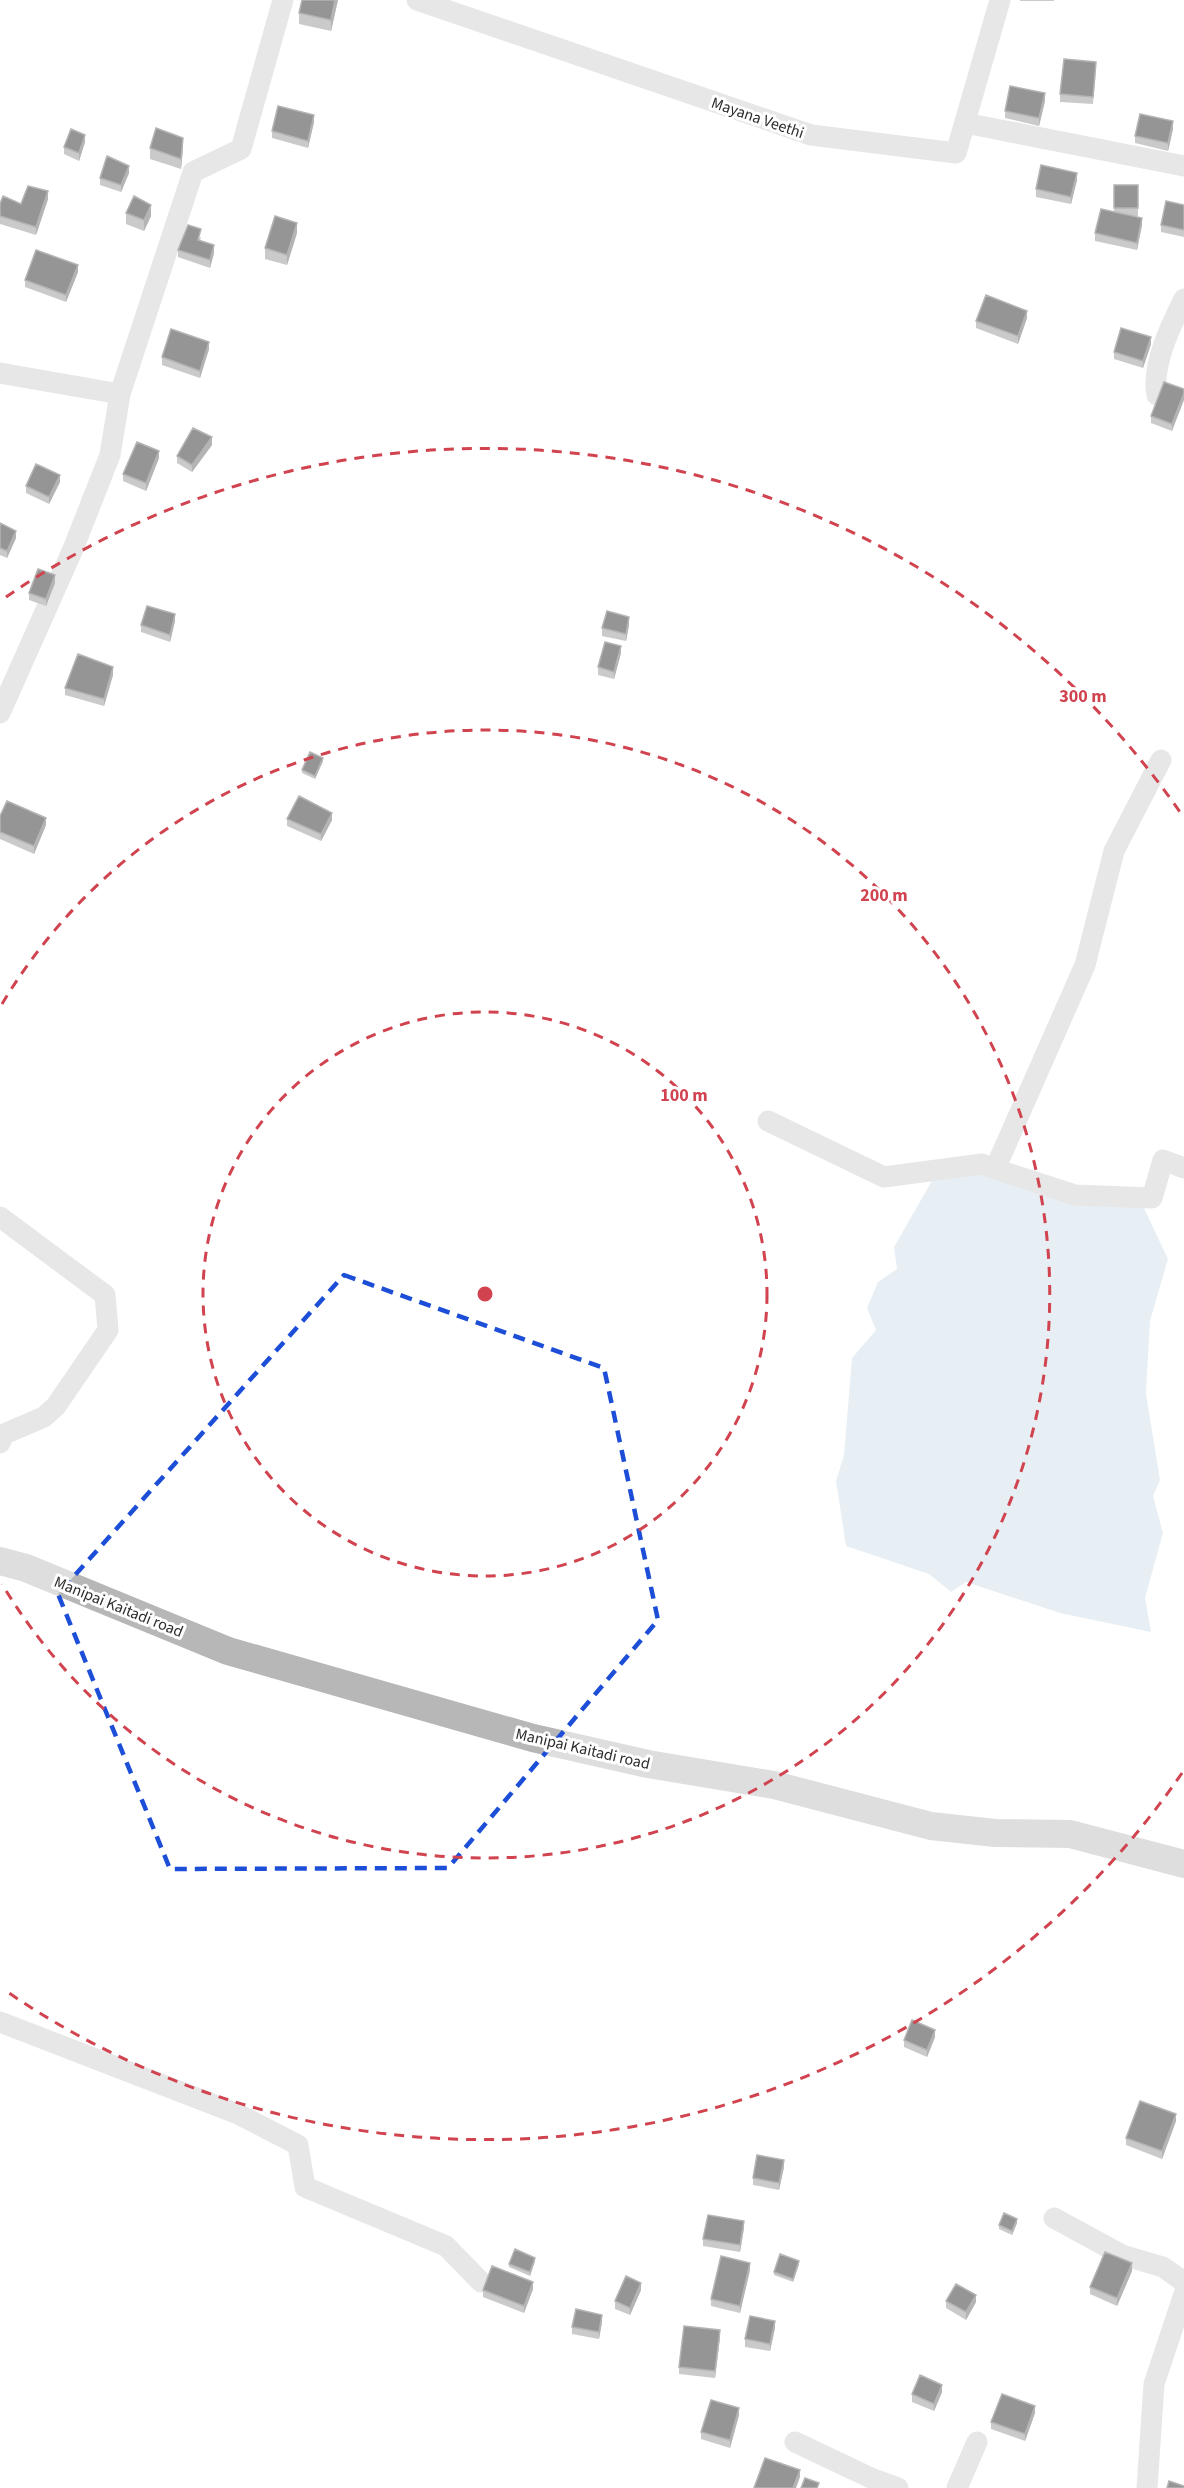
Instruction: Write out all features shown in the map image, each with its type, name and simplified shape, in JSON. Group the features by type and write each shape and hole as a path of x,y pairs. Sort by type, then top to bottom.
{"main road":[{"name":"Manipai Kaitadi road","path":"0,1561 26,1568 228,1651 533,1738 648,1764 774,1785 931,1826 994,1833 1070,1834 1184,1864"}],"street":[{"path":"0,712 73,549 110,455 120,394 193,172 241,149 283,0"},
{"name":"Mayana Veethi","path":"417,0 811,135 956,153 1000,0"},
{"path":"964,123 1184,166"},
{"path":"1157,395 1154,382 1157,371 1170,328 1184,299"},
{"path":"0,373 120,394"},
{"path":"995,1168 1085,966 1114,851 1161,760"},
{"path":"768,1120 884,1177 982,1164 1075,1195 1152,1198 1163,1160 1184,1168"},
{"path":"0,1217 105,1295 108,1330 56,1406 44,1417 4,1434 0,1443"},
{"path":"0,2022 238,2114 298,2145 305,2187 446,2246 481,2282"},
{"path":"1054,2218 1122,2255 1163,2267 1184,2282"},
{"path":"1147,2488 1154,2384 1184,2294"},
{"path":"795,2442 873,2479 898,2488"},
{"path":"957,2488 977,2442"}],"highlighted area":[{"path":"344,1275 604,1368 658,1620 448,1868 170,1869 58,1594"}],"water":[{"path":"979,1169 1143,1206 1168,1259 1150,1321 1146,1394 1160,1480 1153,1496 1163,1533 1145,1598 1151,1632 1060,1613 966,1582 951,1592 929,1574 846,1546 836,1481 844,1455 852,1358 876,1330 867,1308 878,1282 897,1269 894,1247 933,1179"}],"building":[{"path":"302,0 335,0 331,20 299,13"},
{"path":"1064,59 1096,62 1093,97 1060,94"},
{"path":"1010,86 1045,93 1039,118 1005,111"},
{"path":"278,106 314,115 308,141 272,131"},
{"path":"1140,114 1173,121 1168,143 1135,136"},
{"path":"156,128 183,138 181,159 150,148"},
{"path":"71,129 85,135 79,153 64,147"},
{"path":"107,156 129,166 121,185 100,178"},
{"path":"1041,165 1077,173 1071,197 1036,189"},
{"path":"1114,185 1138,185 1138,208 1114,208"},
{"path":"28,186 48,191 36,227 0,216 3,196 21,204"},
{"path":"134,196 151,205 144,220 126,213"},
{"path":"1166,201 1184,205 1184,230 1161,225"},
{"path":"1101,209 1142,218 1137,243 1095,233"},
{"path":"275,216 297,223 287,255 265,248"},
{"path":"188,225 201,229 198,240 214,245 210,260 178,250"},
{"path":"36,250 78,265 66,295 25,280"},
{"path":"986,295 1027,311 1018,336 976,321"},
{"path":"1121,328 1151,337 1143,361 1114,352"},
{"path":"171,329 209,342 200,371 162,357"},
{"path":"1164,382 1184,389 1172,424 1151,416"},
{"path":"193,428 212,437 192,465 177,456"},
{"path":"137,442 159,451 146,483 123,474"},
{"path":"36,464 60,475 49,497 26,486"},
{"path":"0,523 16,531 7,551 0,548"},
{"path":"38,569 55,575 46,599 29,593"},
{"path":"147,606 175,614 170,635 141,625"},
{"path":"607,611 629,617 626,634 602,628"},
{"path":"605,642 621,646 614,672 598,667"},
{"path":"78,654 113,667 104,699 65,688"},
{"path":"310,752 323,758 315,776 302,770"},
{"path":"299,796 332,813 321,834 287,819"},
{"path":"7,801 46,818 34,846 0,832 0,816"},
{"path":"912,2020 935,2030 927,2050 904,2040"},
{"path":"1140,2101 1176,2114 1162,2151 1126,2138"},
{"path":"757,2155 784,2160 779,2183 753,2178"},
{"path":"1004,2213 1017,2219 1012,2231 999,2225"},
{"path":"708,2215 744,2221 740,2245 703,2239"},
{"path":"515,2249 535,2258 530,2272 509,2264"},
{"path":"1105,2252 1132,2263 1117,2298 1090,2287"},
{"path":"780,2254 799,2261 793,2279 774,2272"},
{"path":"721,2256 750,2263 740,2306 711,2299"},
{"path":"492,2266 533,2282 524,2306 483,2290"},
{"path":"626,2276 641,2283 630,2308 615,2301"},
{"path":"956,2284 976,2295 966,2312 946,2301"},
{"path":"576,2309 602,2315 599,2332 572,2327"},
{"path":"750,2316 775,2321 770,2344 745,2339"},
{"path":"684,2326 720,2330 715,2371 679,2367"},
{"path":"920,2375 942,2385 934,2404 912,2394"},
{"path":"1002,2394 1035,2406 1025,2434 991,2422"},
{"path":"711,2400 739,2408 730,2440 701,2432"},
{"path":"765,2458 800,2470 793,2488 754,2488"},
{"path":"805,2478 819,2483 817,2488 801,2488"},
{"path":"1169,2481 1184,2486 1184,2488 1167,2488"}]}
